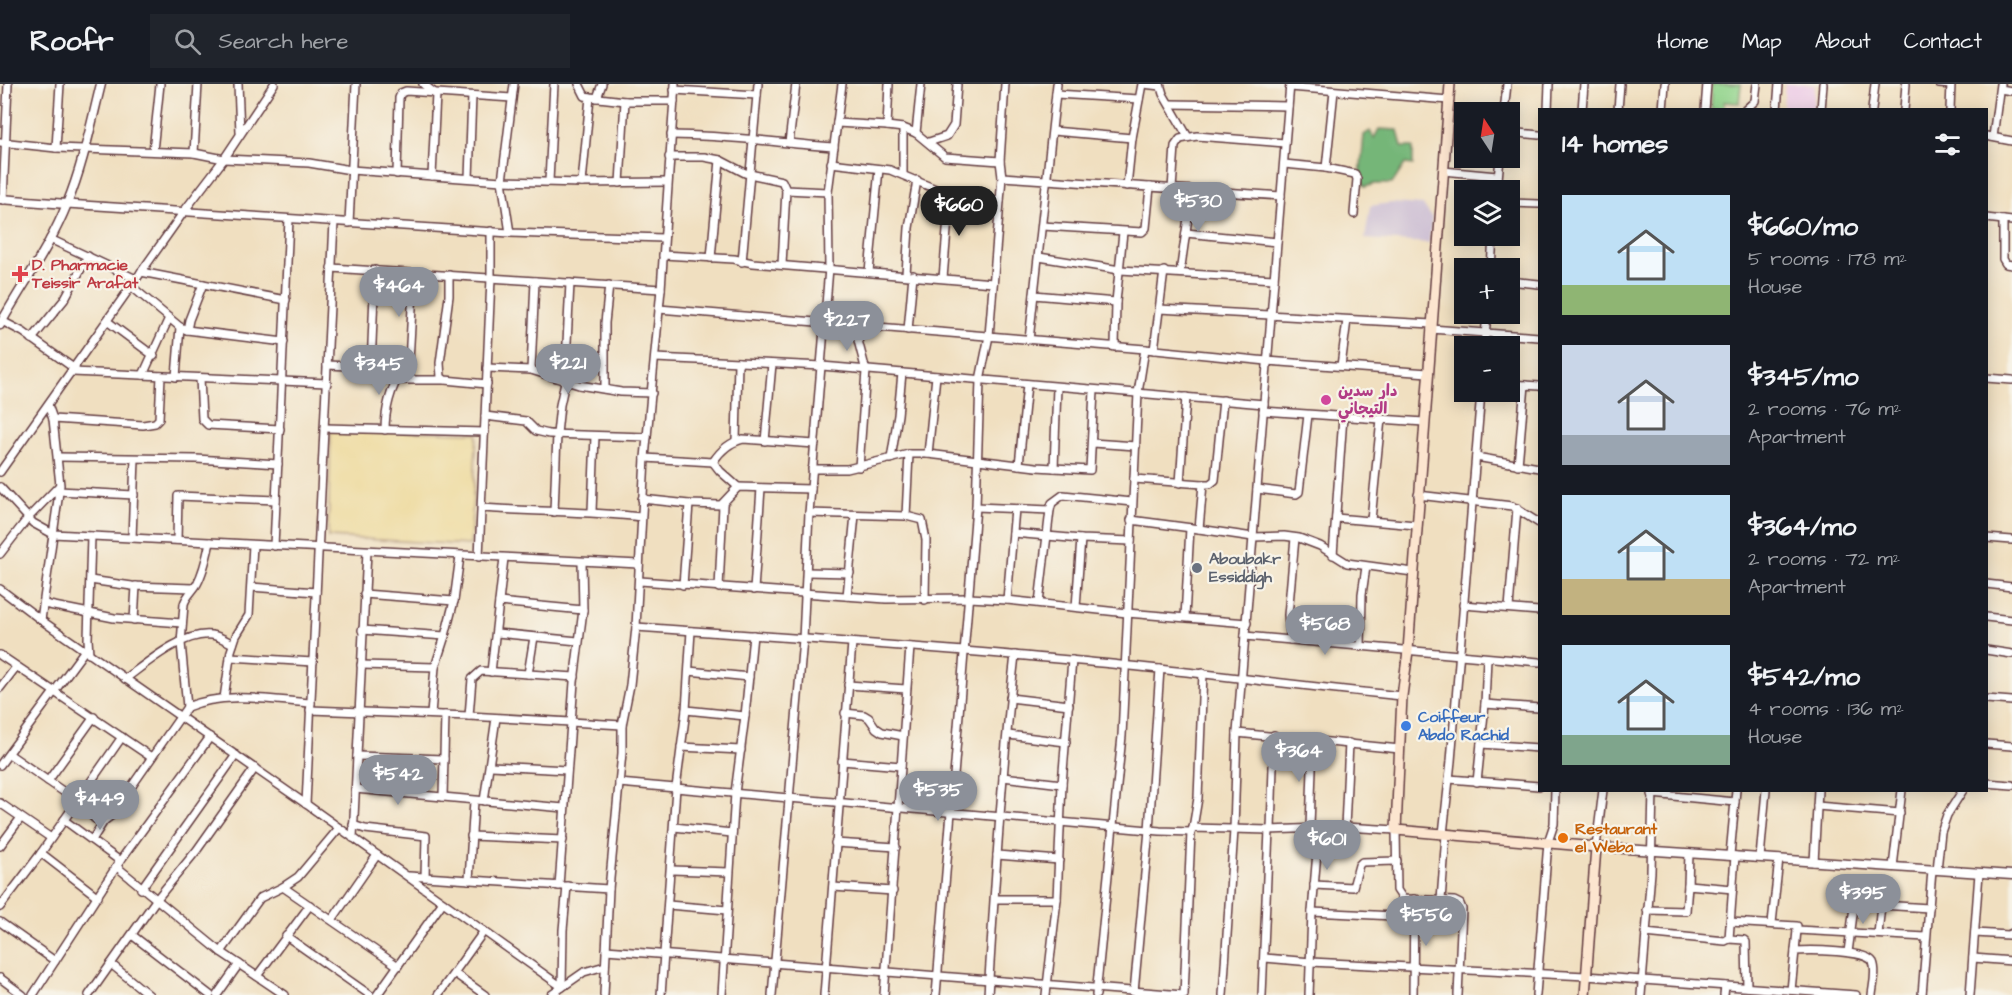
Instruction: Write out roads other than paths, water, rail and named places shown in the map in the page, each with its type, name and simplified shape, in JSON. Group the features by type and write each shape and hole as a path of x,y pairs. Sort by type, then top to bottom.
{"main road":[{"path":"1450,84 1408,651 1402,696 1396,830 1596,847 1585,995"}],"street":[{"path":"8,84 3,142 2,200 185,210 510,233 663,238"},
{"path":"56,148 60,84"},
{"path":"101,84 86,148 67,204 50,239 1,323 32,339 73,370 327,383"},
{"path":"153,151 160,84"},
{"path":"194,153 198,84"},
{"path":"238,84 240,133"},
{"path":"0,472 185,210 224,159 274,84"},
{"path":"349,223 356,84"},
{"path":"423,84 436,94"},
{"path":"510,233 502,181 514,84"},
{"path":"549,181 554,84"},
{"path":"579,84 585,96 625,101 674,100"},
{"path":"582,183 594,97 602,84"},
{"path":"742,262 746,239 758,84"},
{"path":"789,143 796,84"},
{"path":"772,995 803,639 809,513 829,268 828,192 842,84"},
{"path":"887,126 889,84"},
{"path":"916,133 921,84"},
{"path":"928,142 947,136 954,125 957,84"},
{"path":"936,995 976,507 980,380 989,336 1002,177 1000,161 1005,84"},
{"path":"1029,340 1057,84"},
{"path":"1126,186 1142,84 1160,85 1176,119 1188,137"},
{"path":"1505,102 1507,84"},
{"path":"1548,108 1549,84"},
{"path":"1582,108 1584,84"},
{"path":"1618,108 1620,84"},
{"path":"1663,108 1665,84"},
{"path":"1705,108 1707,84"},
{"path":"1747,108 1755,101 1757,84"},
{"path":"1777,108 1779,84"},
{"path":"1821,108 1823,84"},
{"path":"1872,108 1875,84"},
{"path":"1904,108 1906,84"},
{"path":"1939,84 1951,85 1950,108"},
{"path":"1223,995 1245,636 1290,86 1449,100"},
{"path":"604,995 609,889 622,753 622,725 630,685 636,627 640,517 661,289 674,87 758,95"},
{"path":"2012,91 2000,87 1990,137 2012,141"},
{"path":"397,174 401,93 406,91 512,98"},
{"path":"1326,168 1334,91"},
{"path":"432,176 436,94"},
{"path":"1056,94 1138,99"},
{"path":"469,178 472,96"},
{"path":"620,183 625,101"},
{"path":"1170,104 1288,106"},
{"path":"837,123 903,128 916,133 945,158 1000,161"},
{"path":"903,128 903,175"},
{"path":"1053,131 1132,138"},
{"path":"1520,133 1538,135"},
{"path":"671,135 714,135 753,141 834,147"},
{"path":"1172,189 1175,147 1180,139 1188,137 1285,143"},
{"path":"3,142 56,148 194,153 224,159 309,163 351,170 502,181 667,182"},
{"path":"669,157 704,157 720,160 750,174 782,181 786,190 782,265"},
{"path":"711,258 720,160"},
{"path":"831,163 879,169 903,175 950,195 1000,201"},
{"path":"1284,164 1326,168 1355,174 1357,179 1354,214"},
{"path":"1497,180 1498,168"},
{"path":"869,272 879,169"},
{"path":"1443,171 1497,176"},
{"path":"1002,177 1281,196"},
{"path":"908,330 909,228 917,180"},
{"path":"1042,226 1137,233 1146,228 1150,187"},
{"path":"786,190 828,192"},
{"path":"1180,273 1192,190"},
{"path":"943,278 950,195"},
{"path":"1520,203 1538,204"},
{"path":"1988,218 2012,221"},
{"path":"274,546 289,219"},
{"path":"2003,220 2003,259 2006,264 2012,265"},
{"path":"306,804 334,222"},
{"path":"479,557 488,368 491,231"},
{"path":"1115,347 1116,302 1123,232"},
{"path":"1186,233 1277,242"},
{"path":"50,239 139,275 203,284 286,300"},
{"path":"663,255 734,259 742,262 993,283"},
{"path":"32,339 64,300 88,256"},
{"path":"1039,257 1120,270 1274,279"},
{"path":"331,268 661,289"},
{"path":"371,367 375,270"},
{"path":"1154,350 1164,271"},
{"path":"385,430 385,416 396,380 409,361 414,273"},
{"path":"445,380 440,373 440,363 449,296 449,275"},
{"path":"531,370 535,281"},
{"path":"1520,282 1538,284"},
{"path":"554,512 557,434 565,382 570,283"},
{"path":"176,377 183,329 189,320 203,284"},
{"path":"605,389 605,323 609,285"},
{"path":"131,286 183,329 284,342"},
{"path":"1034,295 1116,302"},
{"path":"659,309 1428,373"},
{"path":"1159,309 1432,326 1538,337"},
{"path":"143,375 169,318"},
{"path":"1341,366 1347,320"},
{"path":"107,321 153,356"},
{"path":"1485,336 1486,324"},
{"path":"854,325 866,371 859,467"},
{"path":"1096,992 1122,736 1138,393 1145,349"},
{"path":"655,358 822,366 1094,391 1222,400 1308,415 1424,423"},
{"path":"736,441 738,362"},
{"path":"765,441 772,364"},
{"path":"327,365 371,367 402,373"},
{"path":"488,368 531,370 565,382 621,392 652,393"},
{"path":"891,459 902,373"},
{"path":"53,419 143,425 155,423 159,419 161,376"},
{"path":"928,454 936,376"},
{"path":"200,378 204,423 280,429"},
{"path":"1988,378 2012,380"},
{"path":"396,380 445,380 487,384"},
{"path":"1019,465 1027,384"},
{"path":"1520,385 1538,386"},
{"path":"1518,465 1525,385"},
{"path":"1054,468 1057,387"},
{"path":"813,469 859,467 909,454 928,454 1019,465 1090,470 1094,391"},
{"path":"1180,483 1186,397"},
{"path":"1134,479 1203,484 1210,484 1215,480 1222,400"},
{"path":"1441,900 1458,655 1480,402"},
{"path":"41,620 60,488 53,419 48,405"},
{"path":"1257,489 1296,494 1299,492 1308,415"},
{"path":"486,416 526,421 537,431 557,434 647,437"},
{"path":"1333,555 1343,417"},
{"path":"1371,520 1381,419"},
{"path":"324,428 485,432"},
{"path":"592,511 595,436"},
{"path":"713,462 719,454 736,441 743,439 815,444"},
{"path":"1092,443 1136,446"},
{"path":"906,516 909,454"},
{"path":"58,457 196,459 278,464"},
{"path":"1476,457 1538,468"},
{"path":"645,458 713,462 738,486 811,489"},
{"path":"132,538 135,459"},
{"path":"1199,529 1203,484"},
{"path":"719,588 723,505 738,486"},
{"path":"0,487 28,519 53,534 639,564"},
{"path":"0,554 28,519 60,488 134,495"},
{"path":"754,590 761,488"},
{"path":"1040,603 1052,503 1063,495 1132,502"},
{"path":"1418,495 1516,508 1538,522"},
{"path":"177,540 178,496 276,500"},
{"path":"642,499 723,505"},
{"path":"683,585 689,504"},
{"path":"976,507 1050,510"},
{"path":"482,508 554,512 592,511 640,517"},
{"path":"1509,608 1516,508"},
{"path":"1007,600 1015,509"},
{"path":"809,513 919,518 924,523 926,540 925,600"},
{"path":"848,596 855,515"},
{"path":"1336,518 1416,525"},
{"path":"1131,520 1253,537 1295,538 1320,546 1347,563 1413,572"},
{"path":"1185,617 1190,528"},
{"path":"1013,533 1131,541"},
{"path":"0,765 87,652 91,536"},
{"path":"1291,640 1288,615 1295,538"},
{"path":"1988,538 2012,540"},
{"path":"1076,608 1081,539"},
{"path":"187,707 181,643 185,598 193,588 206,561 210,542"},
{"path":"224,698 233,644 249,615 253,544"},
{"path":"353,838 367,551"},
{"path":"431,714 435,667 454,601 460,556"},
{"path":"490,672 504,558"},
{"path":"559,886 578,641 584,610 582,562"},
{"path":"1361,646 1362,594 1366,567"},
{"path":"807,572 850,573"},
{"path":"90,580 136,586 193,588"},
{"path":"639,581 806,594 925,600 969,598 1007,600 1247,623"},
{"path":"1988,584 2012,587"},
{"path":"134,620 136,586"},
{"path":"251,586 316,592"},
{"path":"0,589 562,987"},
{"path":"364,594 454,601"},
{"path":"499,602 584,610"},
{"path":"44,604 89,614 182,623"},
{"path":"1463,605 1538,611"},
{"path":"1988,617 2012,620"},
{"path":"636,627 1072,660 1402,696"},
{"path":"362,630 445,636"},
{"path":"661,995 672,870 676,788 686,710 691,631"},
{"path":"496,633 578,641"},
{"path":"125,679 163,652 194,637 213,635 233,644"},
{"path":"722,995 735,793 753,635"},
{"path":"1245,636 1538,662"},
{"path":"528,674 534,637"},
{"path":"825,995 852,643"},
{"path":"884,995 910,647"},
{"path":"1988,650 2012,654"},
{"path":"0,655 151,757"},
{"path":"987,995 999,816 1015,655"},
{"path":"230,657 313,662"},
{"path":"1477,782 1487,658"},
{"path":"1046,995 1057,899 1062,784 1072,660"},
{"path":"361,665 435,667"},
{"path":"0,688 16,667"},
{"path":"1134,992 1149,830 1160,669"},
{"path":"469,716 472,679 480,671 575,677"},
{"path":"689,671 749,677"},
{"path":"606,950 988,979 1096,992 1183,995 1192,830 1198,798 1203,673"},
{"path":"848,685 906,689"},
{"path":"92,840 179,716 187,707 198,702 224,698 359,712 622,725"},
{"path":"1010,698 1070,705"},
{"path":"1988,699 2012,701"},
{"path":"1485,704 1538,708"},
{"path":"686,710 745,716"},
{"path":"845,713 864,715 882,732 903,736"},
{"path":"443,797 445,715"},
{"path":"48,781 93,717"},
{"path":"484,801 496,718"},
{"path":"1238,733 1400,749"},
{"path":"1008,735 1066,742"},
{"path":"1262,995 1274,735"},
{"path":"0,908 122,737"},
{"path":"33,995 118,864 210,737"},
{"path":"1310,827 1313,740"},
{"path":"1345,827 1349,743"},
{"path":"1481,744 1538,748"},
{"path":"1988,744 2012,746"},
{"path":"681,747 741,750"},
{"path":"9,754 77,801 95,819 104,821"},
{"path":"141,889 236,755"},
{"path":"357,756 444,759"},
{"path":"842,761 901,766"},
{"path":"490,766 567,770"},
{"path":"91,994 156,900 197,850 255,768"},
{"path":"1003,777 1062,784"},
{"path":"1449,779 1538,786"},
{"path":"619,783 1149,830 1270,830 1310,827 1396,830 1397,890 1403,899 1454,901 1460,904 1462,909 1458,995"},
{"path":"1988,783 2012,785"},
{"path":"355,789 564,808"},
{"path":"1536,995 1548,842 1554,824 1556,792"},
{"path":"1603,792 1596,847 2012,875"},
{"path":"1641,995 1653,792 1735,802"},
{"path":"1729,939 1736,792"},
{"path":"1760,858 1766,792"},
{"path":"1814,862 1818,792"},
{"path":"1893,867 1902,792"},
{"path":"1922,995 1929,908 1941,832 1947,815 1962,792"},
{"path":"469,880 474,801"},
{"path":"0,803 51,838"},
{"path":"1817,806 1900,813"},
{"path":"0,846 21,819"},
{"path":"64,820 92,840 141,889 221,952 285,995"},
{"path":"354,825 365,829 426,836 425,877"},
{"path":"674,827 732,833"},
{"path":"221,952 260,898 298,877 339,828"},
{"path":"1309,995 1312,912 1319,828"},
{"path":"471,836 562,840"},
{"path":"835,843 896,847"},
{"path":"41,853 98,897"},
{"path":"1647,910 1686,911 1689,853"},
{"path":"332,920 377,855"},
{"path":"997,855 1059,860"},
{"path":"1772,923 1779,859"},
{"path":"1314,885 1353,886 1362,862 1397,861"},
{"path":"672,870 729,872"},
{"path":"1970,995 1979,873"},
{"path":"406,876 609,889"},
{"path":"1688,885 1732,889"},
{"path":"283,886 398,966"},
{"path":"562,987 563,930 567,886"},
{"path":"833,887 893,891"},
{"path":"995,899 1057,899"},
{"path":"1413,995 1414,899"},
{"path":"377,995 443,902"},
{"path":"1848,952 1856,904 1929,908"},
{"path":"257,976 310,905"},
{"path":"1878,934 1881,905"},
{"path":"668,906 727,910"},
{"path":"1312,912 1414,917"},
{"path":"0,922 55,961"},
{"path":"1730,922 1797,926 1791,990"},
{"path":"1797,930 1926,937"},
{"path":"438,995 484,931"},
{"path":"1645,933 1725,941 1744,940 1746,942 1747,987"},
{"path":"1975,933 2008,935 2012,933"},
{"path":"132,935 210,995"},
{"path":"286,936 370,995"},
{"path":"1795,951 1848,952 1868,957 1871,959 1874,971 1872,995"},
{"path":"1265,958 1586,976 1747,987 1770,992 1791,990 1856,995"},
{"path":"1973,958 2012,961"},
{"path":"111,964 148,995"},
{"path":"217,995 239,964"},
{"path":"551,995 591,969 605,966"},
{"path":"454,973 485,995"},
{"path":"0,978 23,995"},
{"path":"1724,995 1725,986"}],"place":[{"name":"D. Pharmacie Teissir Arafat","path":"20,274"},
{"name":"دار سدين التيجاني","path":"1326,400"},
{"name":"Aboubakr Essiddigh","path":"1197,568"},
{"name":"Coiffeur Abdo Rachid","path":"1406,726"},
{"name":"Restaurant el Weba","path":"1563,838"}]}
